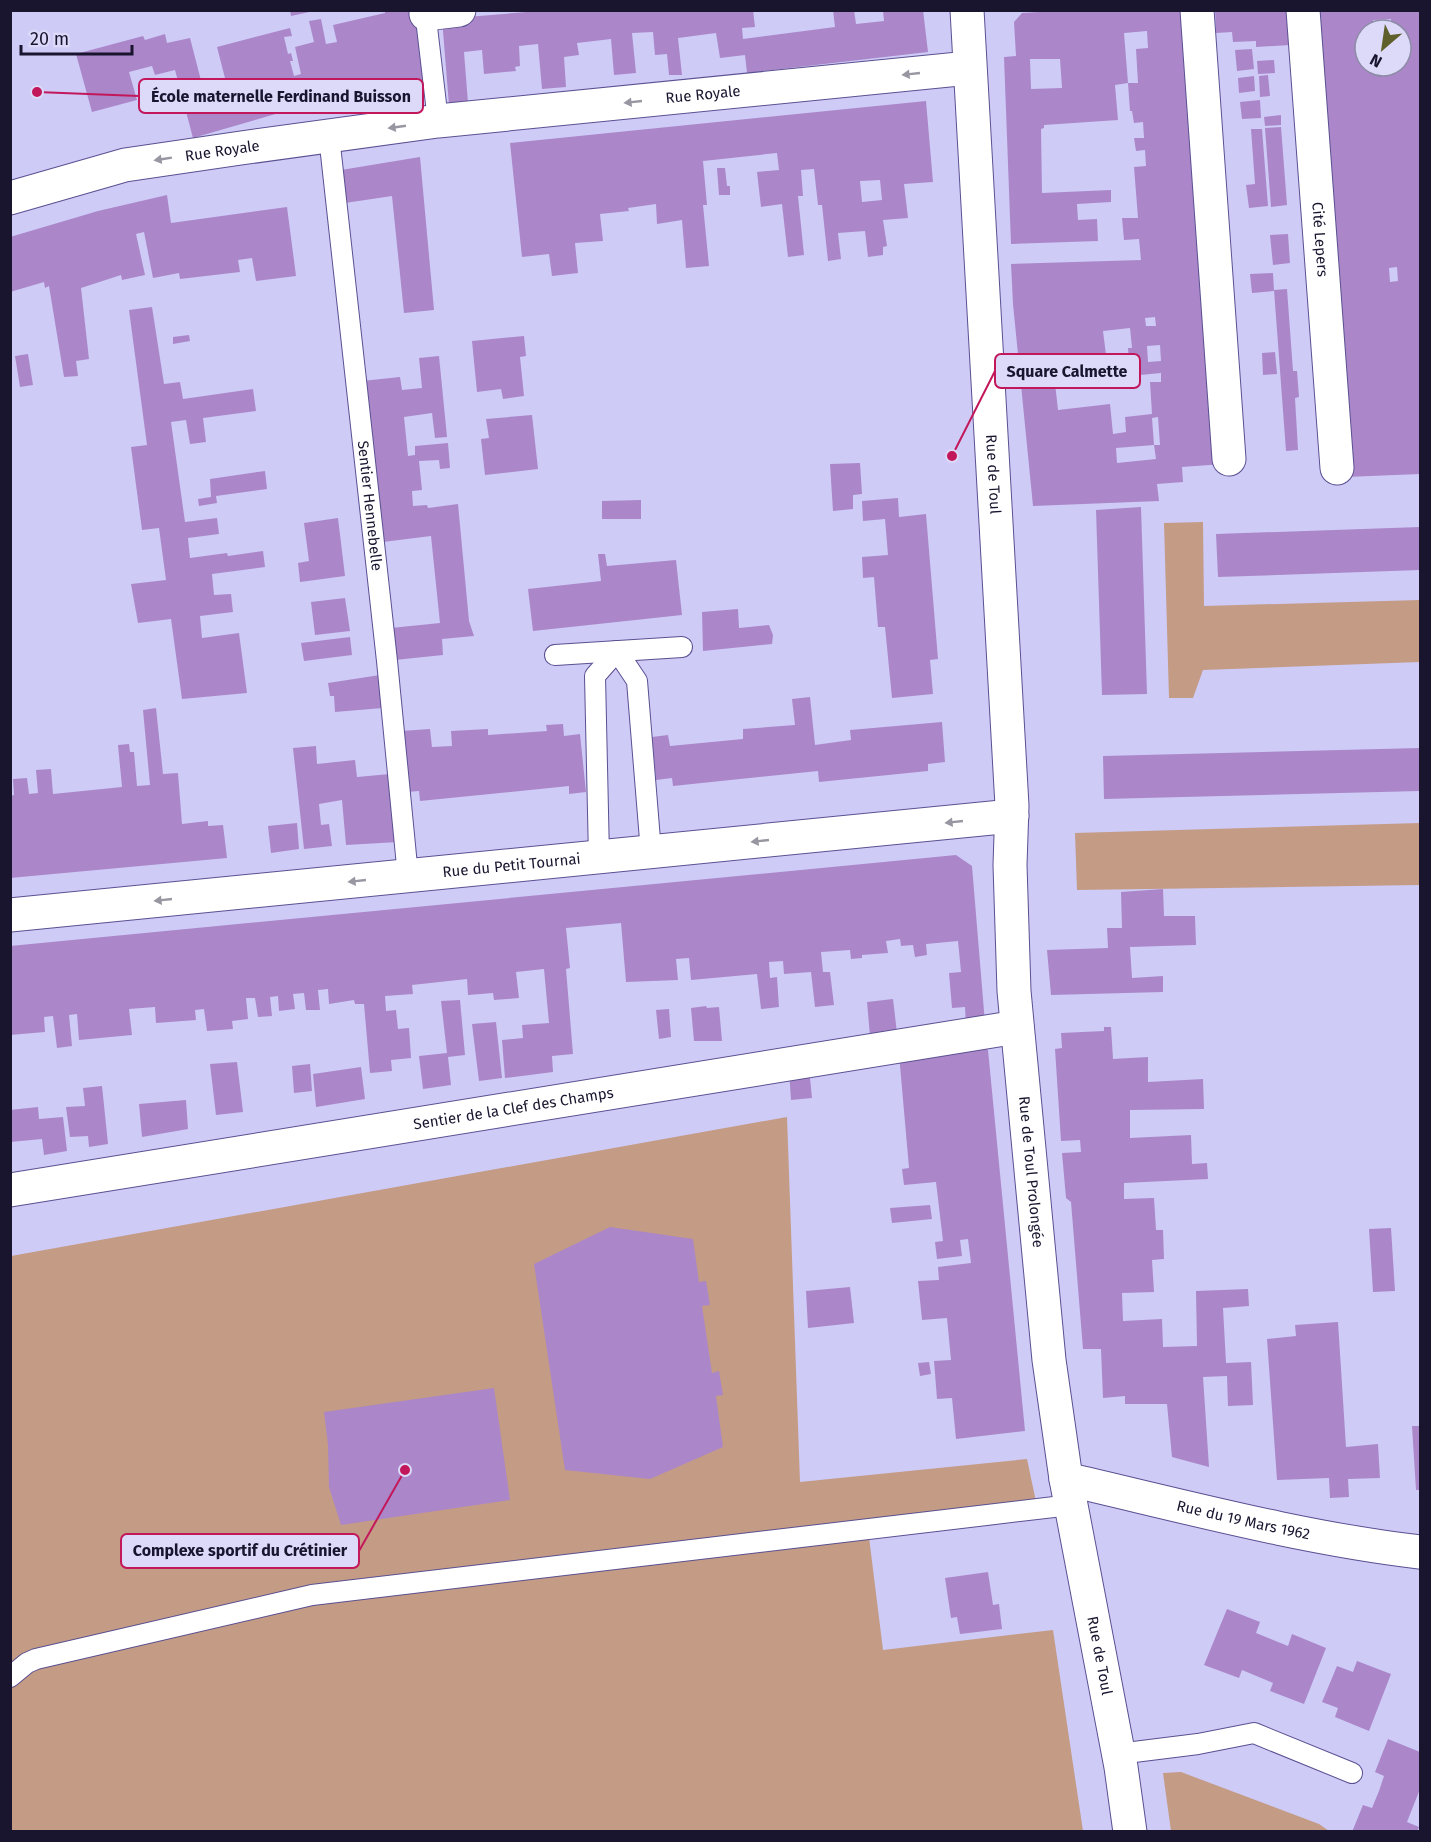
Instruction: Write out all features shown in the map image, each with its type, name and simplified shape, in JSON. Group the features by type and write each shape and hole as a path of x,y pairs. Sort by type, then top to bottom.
{"street":[{"path":"426,12 459,10"},
{"name":"Rue de Toul","path":"967,10 1012,816 1010,865"},
{"path":"1197,10 1228,459"},
{"name":"Cité Lepers","path":"1303,10 1337,468"},
{"name":"Rue Royale","path":"10,198 125,165 438,121 969,68"},
{"name":"Rue du Petit Tournai","path":"10,915 1012,816"},
{"name":"Rue de Toul Prolongée","path":"1010,865 1012,963 1017,1027 1048,1360 1068,1492"},
{"name":"Sentier de la Clef des Champs","path":"10,1190 1017,1027"},
{"name":"Rue de Toul","path":"1068,1492 1118,1754 1130,1832"},
{"name":"Rue du 19 Mars 1962","path":"1068,1492 1420,1552"}],"lane":[{"path":"426,12 438,121"},
{"name":"Sentier Hennebelle","path":"329,136 386,650 408,876"},
{"path":"555,655 682,647"},
{"path":"617,651 637,681 651,852"},
{"path":"599,857 595,676 617,651"},
{"path":"10,1677 27,1663 36,1659 312,1596 1068,1492"},
{"path":"1118,1754 1198,1744 1254,1733 1352,1773"}],"shaded area":[{"path":"1203,522 1204,606 1420,600 1420,662 1203,670 1193,698 1169,698 1164,523"},
{"path":"1420,823 1420,885 1077,890 1075,833"},
{"path":"787,1117 800,1482 1027,1459 1039,1516 869,1537 883,1650 1053,1630 1083,1831 11,1832 11,1256"},
{"path":"1181,1772 1319,1824 1329,1831 1171,1831 1163,1773"}],"building":[{"path":"290,10 314,10 314,11 291,16"},
{"path":"385,10 413,10 428,79 327,99 193,138 175,70 155,75 152,66 129,72 137,100 92,112 76,54 143,36 145,40 165,34 167,43 190,38 204,92 227,86 217,47 290,28 292,36 284,37 288,54 291,53 293,61 290,61 294,76 301,74 295,47 314,42 309,21 321,19 326,44 337,42 333,25 385,13"},
{"path":"551,10 753,10 755,27 742,28 743,39 835,27 833,10 854,10 856,24 884,21 883,10 923,10 928,52 747,73 745,55 720,58 716,33 678,38 682,75 669,75 667,54 655,55 653,32 632,33 636,73 614,75 611,39 577,43 579,55 564,57 566,87 542,89 538,44 519,46 520,66 515,67 516,71 484,74 482,50 464,52 468,103 449,105 442,19"},
{"path":"1072,10 1185,10 1223,464 1182,467 1183,482 1157,484 1159,501 1033,506 1011,264 1141,260 1139,239 1124,240 1122,218 1138,218 1134,167 1146,166 1145,150 1136,151 1134,138 1144,138 1143,122 1134,123 1132,111 1130,111 1128,83 1115,85 1118,120 1044,125 1041,129 1042,193 1111,190 1111,202 1077,204 1078,220 1097,219 1098,241 1011,244 1004,57 1016,56 1014,22 1022,13","holes":["1147,31 1148,48 1136,49 1138,83 1128,83 1124,33","1030,59 1060,59 1062,88 1031,89","1155,317 1156,326 1146,326 1145,318","1130,328 1132,348 1128,348 1130,376 1161,373 1161,382 1150,382 1152,414 1125,417 1126,432 1113,434 1110,404 1058,410 1055,383 1112,377 1111,362 1107,363 1103,331","1160,345 1161,361 1148,362 1147,346","1158,417 1160,445 1154,445 1152,418","1154,445 1156,459 1117,463 1116,448"]},
{"path":"1215,10 1288,10 1290,45 1256,47 1256,41 1233,42 1232,32 1216,33"},
{"path":"1314,10 1420,10 1420,474 1346,477","holes":["1397,267 1398,281 1390,282 1389,268"]},
{"path":"1252,49 1254,69 1237,71 1235,50"},
{"path":"1274,60 1275,73 1258,74 1257,61"},
{"path":"1268,75 1270,96 1260,97 1259,76"},
{"path":"1254,76 1255,91 1239,93 1238,78"},
{"path":"1260,100 1261,118 1242,119 1240,102"},
{"path":"926,101 933,182 904,184 908,218 883,220 887,246 883,247 883,255 868,257 865,231 838,233 841,259 828,261 822,205 818,205 814,169 801,170 803,196 798,196 804,255 788,257 782,204 761,207 757,172 779,170 777,153 703,161 707,205 703,205 709,266 686,268 682,220 657,224 656,204 628,208 629,211 600,214 603,241 575,243 578,273 552,276 549,254 522,257 510,143","holes":["880,180 882,200 862,202 860,181"]},
{"path":"1281,115 1281,125 1265,126 1264,117"},
{"path":"1281,127 1287,205 1271,207 1265,128"},
{"path":"1251,129 1262,129 1268,206 1249,208 1246,185 1255,184"},
{"path":"420,157 434,310 404,313 392,196 345,203 341,170"},
{"path":"717,168 725,168 730,195 719,195"},
{"path":"167,195 171,223 287,207 296,276 256,281 252,258 238,260 240,272 180,279 179,273 153,278 144,232 136,234 145,275 122,280 121,275 81,288 89,359 76,361 78,376 64,377 49,286 45,288 44,282 10,292 10,237 98,211"},
{"path":"1288,234 1290,263 1273,265 1270,235"},
{"path":"1273,273 1274,291 1252,293 1250,274"},
{"path":"1287,289 1293,371 1297,371 1299,397 1295,398 1298,450 1286,451 1274,290"},
{"path":"152,307 164,384 180,382 183,399 253,389 256,411 203,418 206,442 190,444 186,420 171,422 185,522 217,518 219,534 188,538 190,558 263,551 265,567 212,574 214,595 231,594 233,612 200,616 202,638 239,633 247,693 182,699 171,619 138,623 131,584 166,580 159,528 142,530 131,447 147,445 129,310"},
{"path":"189,335 190,341 173,344 173,337"},
{"path":"524,336 526,356 520,357 524,396 503,399 501,389 477,392 472,341"},
{"path":"1275,352 1277,374 1263,375 1262,353"},
{"path":"28,354 33,385 20,387 15,356"},
{"path":"439,356 447,437 435,438 432,413 404,417 408,456 415,455 415,446 448,443 450,468 440,469 439,460 419,461 422,490 412,491 413,506 427,505 428,508 458,504 469,621 474,636 442,639 443,655 395,660 391,628 440,623 431,536 383,542 380,509 376,510 362,381 400,377 402,390 422,388 419,358"},
{"path":"532,415 538,469 485,475 481,439 489,438 486,419"},
{"path":"860,463 862,494 853,495 853,509 833,511 830,464"},
{"path":"265,471 267,489 216,496 217,503 199,506 198,499 211,497 210,479"},
{"path":"898,498 899,517 926,514 938,659 930,660 933,694 892,698 885,627 878,627 874,577 863,578 862,557 888,555 885,519 863,521 862,501"},
{"path":"641,500 641,519 602,519 602,501"},
{"path":"1141,507 1147,694 1102,695 1096,510"},
{"path":"338,518 345,576 300,582 298,563 309,561 304,523"},
{"path":"1420,527 1420,570 1218,577 1216,534"},
{"path":"598,554 605,554 607,566 676,560 682,615 533,631 528,589 601,581"},
{"path":"345,598 350,631 315,635 311,602"},
{"path":"738,609 739,628 769,625 773,635 772,644 703,651 702,612"},
{"path":"350,637 352,655 304,661 301,643"},
{"path":"380,675 383,708 335,712 334,696 330,696 328,683"},
{"path":"810,697 815,745 851,740 850,730 942,722 945,762 928,764 928,771 819,782 818,771 673,786 672,778 656,780 652,737 668,735 670,746 743,739 743,729 795,725 792,699"},
{"path":"156,708 163,774 178,773 182,824 208,821 208,826 223,825 227,858 10,878 10,796 14,795 13,779 27,778 29,794 38,793 36,770 51,769 53,794 122,787 118,745 129,744 130,752 134,752 137,786 150,785 143,710"},
{"path":"563,724 564,736 580,734 586,792 569,794 569,786 420,801 419,791 407,792 401,731 430,729 432,747 452,746 451,731 488,729 488,735 547,731 546,725"},
{"path":"316,746 317,764 355,760 357,777 390,774 398,842 346,845 342,800 319,804 321,825 329,824 332,846 304,849 293,748"},
{"path":"1420,748 1420,791 1104,799 1103,756"},
{"path":"297,823 299,849 271,853 268,826"},
{"path":"956,855 972,866 985,1023 966,1026 965,1007 952,1008 949,973 961,972 958,941 926,944 927,955 915,957 913,945 901,946 900,939 886,941 888,953 862,955 862,958 851,959 850,950 821,952 823,972 830,972 834,1005 815,1007 811,972 784,974 783,961 769,962 770,978 777,977 779,1007 761,1009 757,974 691,980 689,958 676,959 678,980 626,982 621,923 566,928 570,968 566,969 573,1054 552,1056 553,1072 505,1078 502,1040 523,1038 522,1025 549,1023 544,969 516,972 519,998 494,1000 493,993 468,995 467,979 412,985 413,994 385,996 386,1011 396,1010 398,1029 409,1028 411,1058 391,1060 392,1071 370,1073 364,1004 355,1004 354,1000 329,1004 328,989 318,990 320,1010 306,1010 304,993 293,994 295,1009 279,1011 278,996 270,997 272,1016 258,1017 255,998 246,998 248,1019 232,1021 233,1029 207,1031 204,1009 195,1010 196,1020 156,1023 155,1007 129,1009 132,1035 79,1040 77,1014 69,1015 72,1046 57,1048 53,1016 44,1017 45,1032 10,1035 10,946"},
{"path":"1163,889 1164,916 1195,916 1196,945 1130,947 1132,978 1163,976 1163,992 1051,995 1047,950 1108,948 1107,928 1122,928 1121,892"},
{"path":"893,999 897,1033 870,1036 867,1002"},
{"path":"460,1000 465,1055 448,1057 451,1085 423,1089 419,1056 447,1053 441,1001"},
{"path":"706,1006 707,1008 719,1007 722,1041 694,1041 691,1008"},
{"path":"669,1009 671,1037 659,1039 656,1010"},
{"path":"496,1022 502,1078 479,1081 472,1024"},
{"path":"1104,1027 1111,1027 1113,1059 1148,1057 1148,1082 1203,1079 1204,1109 1130,1110 1130,1138 1191,1135 1192,1164 1207,1163 1208,1179 1124,1183 1124,1199 1154,1198 1156,1230 1163,1230 1164,1259 1152,1260 1154,1292 1122,1293 1123,1321 1162,1319 1163,1347 1197,1346 1196,1291 1248,1289 1249,1306 1223,1308 1226,1363 1251,1362 1253,1405 1228,1406 1227,1376 1203,1377 1209,1467 1172,1457 1167,1404 1125,1404 1125,1396 1103,1398 1101,1349 1083,1349 1071,1202 1066,1198 1062,1153 1081,1152 1080,1140 1061,1141 1055,1049 1062,1048 1061,1033 1104,1031"},
{"path":"979,1044 988,1050 1025,1431 956,1439 952,1398 937,1399 934,1361 951,1360 947,1318 922,1320 918,1281 939,1280 938,1267 971,1263 968,1239 960,1240 962,1256 937,1259 935,1242 943,1241 936,1182 904,1185 902,1169 909,1168 899,1054"},
{"path":"237,1062 243,1112 216,1115 210,1064"},
{"path":"310,1064 312,1091 294,1093 292,1066"},
{"path":"361,1067 365,1099 316,1107 313,1074"},
{"path":"809,1068 812,1098 791,1100 789,1070"},
{"path":"102,1086 108,1144 89,1147 88,1136 70,1137 66,1107 85,1106 83,1088"},
{"path":"186,1100 188,1129 142,1137 139,1104"},
{"path":"38,1107 39,1119 63,1117 67,1151 44,1155 42,1139 10,1142 10,1110"},
{"path":"930,1205 932,1219 892,1223 890,1208"},
{"path":"610,1227 693,1239 699,1282 706,1281 710,1305 702,1306 712,1373 719,1371 723,1395 716,1396 723,1447 650,1479 565,1470 534,1264"},
{"path":"1391,1228 1395,1291 1373,1292 1369,1229"},
{"path":"850,1287 854,1323 808,1328 806,1291"},
{"path":"1338,1322 1346,1447 1378,1444 1380,1478 1348,1479 1349,1497 1330,1498 1329,1478 1277,1480 1267,1339 1296,1336 1295,1325"},
{"path":"929,1362 931,1374 920,1376 918,1363"},
{"path":"494,1388 510,1500 341,1525 329,1487 324,1412"},
{"path":"1412,1426 1420,1426 1420,1490 1416,1490"},
{"path":"988,1572 993,1605 999,1604 1002,1629 960,1634 957,1617 951,1618 945,1578"},
{"path":"1227,1609 1260,1622 1256,1633 1288,1646 1292,1634 1326,1648 1304,1704 1270,1691 1273,1683 1242,1670 1239,1678 1204,1665"},
{"path":"1357,1661 1391,1674 1369,1731 1335,1717 1338,1708 1322,1702 1337,1666 1353,1672"},
{"path":"1388,1739 1420,1752 1420,1789 1407,1822 1419,1827 1417,1832 1352,1832 1363,1805 1372,1808 1379,1791 1384,1776 1375,1772"}],"place":[{"name":"École maternelle Ferdinand Buisson","path":"37,92"},
{"name":"Square Calmette","path":"952,456"},
{"name":"Complexe sportif du Crétinier","path":"405,1470"}]}
